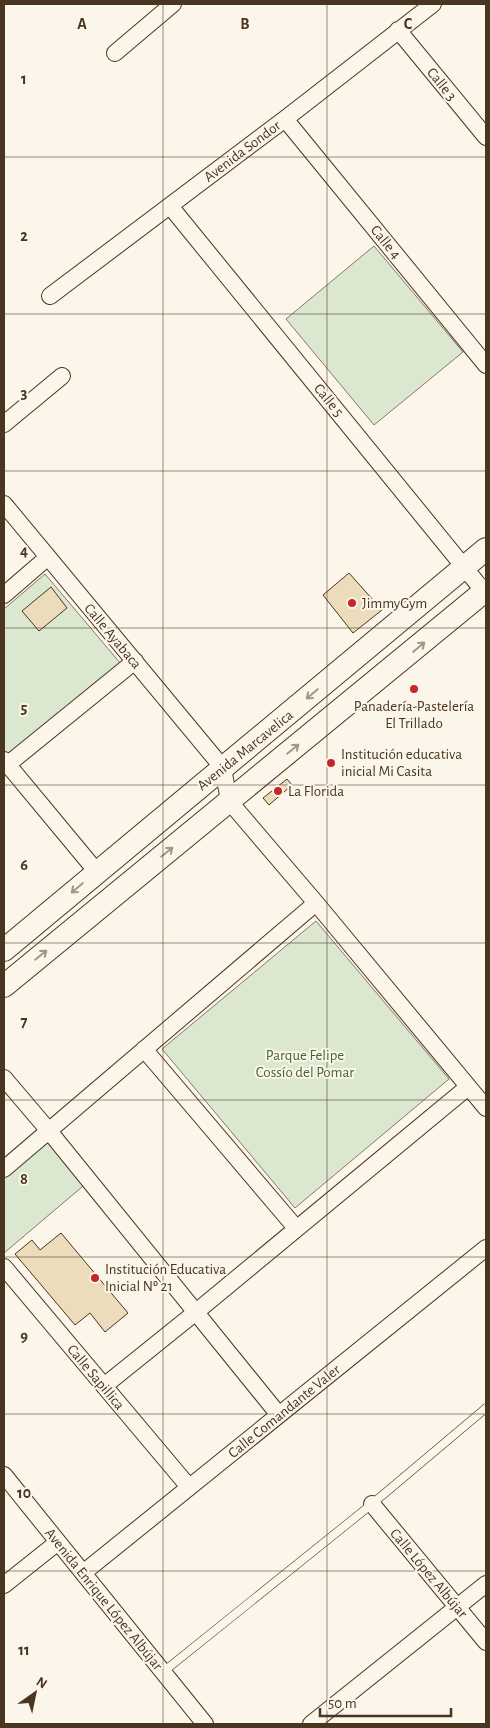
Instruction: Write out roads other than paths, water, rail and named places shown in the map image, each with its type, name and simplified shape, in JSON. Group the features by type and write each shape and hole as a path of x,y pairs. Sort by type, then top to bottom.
{"street":[{"path":"115,53 173,4"},
{"name":"Avenida Sondor","path":"50,296 285,119 433,4"},
{"name":"Calle 3","path":"398,30 486,137"},
{"name":"Calle 4","path":"285,119 486,365"},
{"name":"Calle 5","path":"170,206 486,592"},
{"path":"4,424 62,376"},
{"name":"Calle Ayabaca","path":"4,504 223,768"},
{"name":"Avenida Marcavelica","path":"4,950 486,549"},
{"path":"4,595 48,557"},
{"name":"Avenida Marcavelica","path":"4,986 486,592"},
{"path":"96,872 5,763 135,661"},
{"path":"223,768 229,801 486,1108"},
{"path":"4,1169 316,903"},
{"path":"144,1049 296,1228"},
{"path":"4,1078 279,1415"},
{"path":"104,1386 468,1087"},
{"name":"Calle Comandante Valer","path":"83,1573 486,1248"},
{"name":"Calle Sapillica","path":"4,1267 10,1286 104,1386 189,1487"},
{"name":"Avenida Enrique López Albújar","path":"4,1475 205,1724"},
{"name":"Calle López Albújar","path":"372,1504 486,1642"},
{"path":"4,1585 58,1542"},
{"path":"311,1724 486,1584"}],"lane":[{"path":"162,1672 372,1504 486,1408"}],"place":[{"name":"JimmyGym","path":"352,603"},
{"name":"Panadería-Pastelería El Trillado","path":"414,689"},
{"name":"Institución educativa inicial Mi Casita","path":"331,763"},
{"name":"La Florida","path":"278,791"},
{"name":"Institución Educativa Inicial Nº 21","path":"95,1278"}],"park label":[{"name":"Parque Felipe Cossío del Pomar","path":"305,1064"}]}
